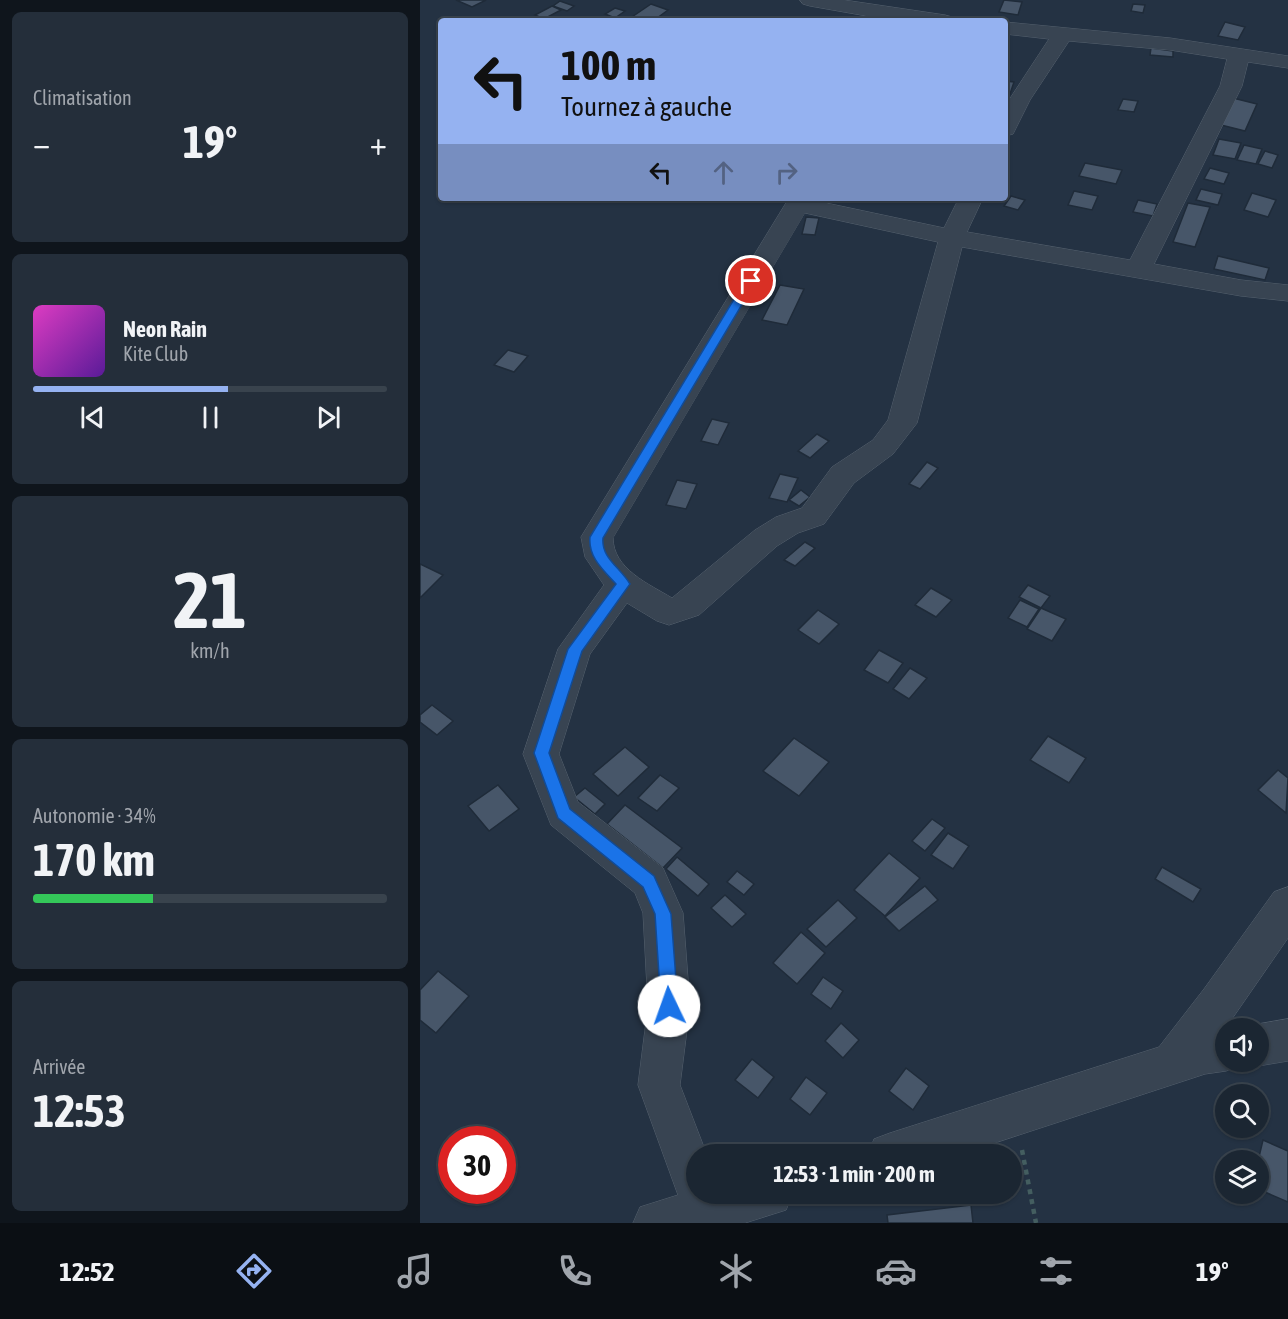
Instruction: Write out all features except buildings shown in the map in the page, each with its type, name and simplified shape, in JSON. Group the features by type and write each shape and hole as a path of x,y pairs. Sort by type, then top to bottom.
{"street":[{"path":"810,0 873,16 902,18"},
{"path":"1008,28 1170,44 1288,62"},
{"path":"1008,123 1019,100 1063,33"},
{"path":"1138,269 1231,86 1239,56"},
{"path":"970,201 952,237 902,423 883,447 843,475 813,516 787,525 766,538 687,606 669,612 623,584 600,557 596,548 597,537 800,201 952,237 1241,288 1288,293"},
{"path":"623,584 575,649 542,753 564,813 648,881 663,914 669,1006 659,1085 686,1157"},
{"path":"1172,1064 1219,1003 1288,905"},
{"path":"1269,1043 1288,1040"},
{"path":"924,1144 1215,1052"},
{"path":"656,1223 701,1204"}],"path":[{"path":"1014,1115 1036,1223"}],"route":[{"path":"669,1006 667,947 663,914 648,881 564,813 542,753 575,649 623,584 600,557 596,548 597,537 751,281"}]}
